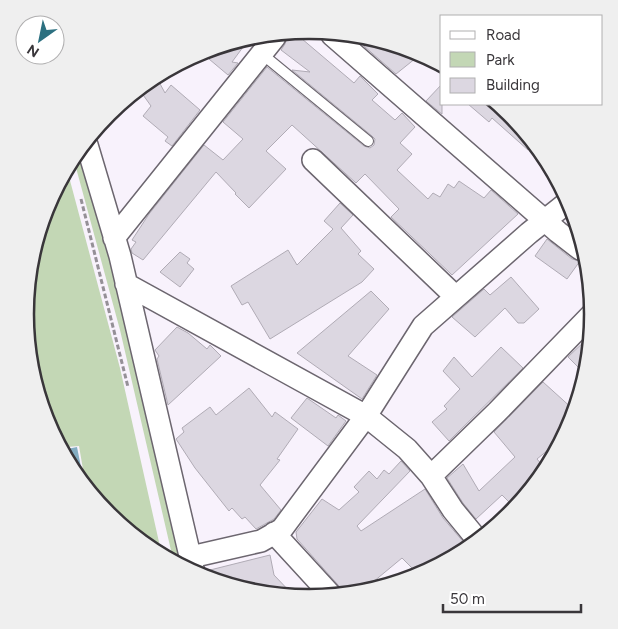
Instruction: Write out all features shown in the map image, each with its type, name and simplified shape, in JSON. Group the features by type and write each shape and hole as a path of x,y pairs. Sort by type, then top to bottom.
{"street":[{"path":"339,41 575,244"},
{"path":"114,238 269,45"},
{"path":"89,149 126,284 192,563"},
{"path":"313,160 456,297"},
{"path":"194,564 261,541 282,529 366,416 423,326 562,207"},
{"path":"126,284 366,416 407,449 431,476 453,510 474,535"},
{"path":"431,476 486,424 584,322"},
{"path":"274,533 325,589"}],"lane":[{"path":"269,45 368,141"}],"path":[{"path":"80,196 131,396"}],"green space":[{"path":"82,159 102,225 182,559 172,553 120,330 76,168"},
{"path":"70,179 120,368 160,546 141,533 102,496 83,472 79,446 68,447 48,403 39,368 34,333 34,296 43,243 55,209"}],"water":[{"path":"77,447 81,469 69,449"}],"building":[{"path":"303,39 354,83 360,76 378,94 372,100 395,120 402,113 415,127 400,143 412,154 397,170 428,199 433,193 440,197 448,184 454,188 459,181 484,198 491,190 518,214 452,275 391,217 399,209 365,174 356,183 292,125 266,151 286,169 249,208 216,172 143,260 132,253 131,249 136,242 132,240 149,214 204,145 223,160 243,139 223,122 267,67 364,146 370,148 374,145 375,139 372,136 292,70 310,72 281,50 286,41"},
{"path":"363,45 414,60 396,74"},
{"path":"242,48 232,62 238,63 228,75 209,59"},
{"path":"160,83 165,93 171,85 200,110 172,146 165,141 168,137 143,116 151,106 143,95"},
{"path":"440,86 442,114 426,101"},
{"path":"469,105 487,105 504,120 529,149 492,118 489,122"},
{"path":"340,203 353,215 341,228 361,251 358,254 374,269 362,282 270,339 248,302 242,305 231,286 288,250 297,265 333,229 324,221"},
{"path":"547,239 572,259 579,262 567,279 535,256"},
{"path":"180,252 190,259 187,263 194,269 180,287 160,272"},
{"path":"511,277 539,309 524,323 518,323 505,308 475,337 452,317 484,289 490,295"},
{"path":"371,291 389,309 348,356 377,375 362,399 297,353"},
{"path":"177,327 188,333 207,349 210,345 221,356 168,405 157,359 159,356 155,350"},
{"path":"583,343 579,368 568,357"},
{"path":"501,347 523,368 449,441 432,422 447,409 444,406 460,389 443,371 454,357 472,377"},
{"path":"543,382 569,405 548,450 537,459 540,463 516,496 510,503 502,495 476,519 447,478 463,464 479,491 515,457 494,432"},
{"path":"249,388 272,417 275,412 298,429 277,459 280,460 260,485 281,510 274,519 256,529 245,517 242,519 232,508 229,511 195,468 176,439 184,432 182,428 210,407 216,415"},
{"path":"307,398 336,418 338,415 346,421 328,446 291,418"},
{"path":"401,461 410,471 357,526 361,531 425,489 443,518 463,542 447,553 413,569 402,558 374,581 340,588 297,539 296,532 322,499 339,510 359,492 354,487 369,471 377,479 384,470 389,474"},
{"path":"270,555 274,575 287,589 255,584 208,570"}]}
